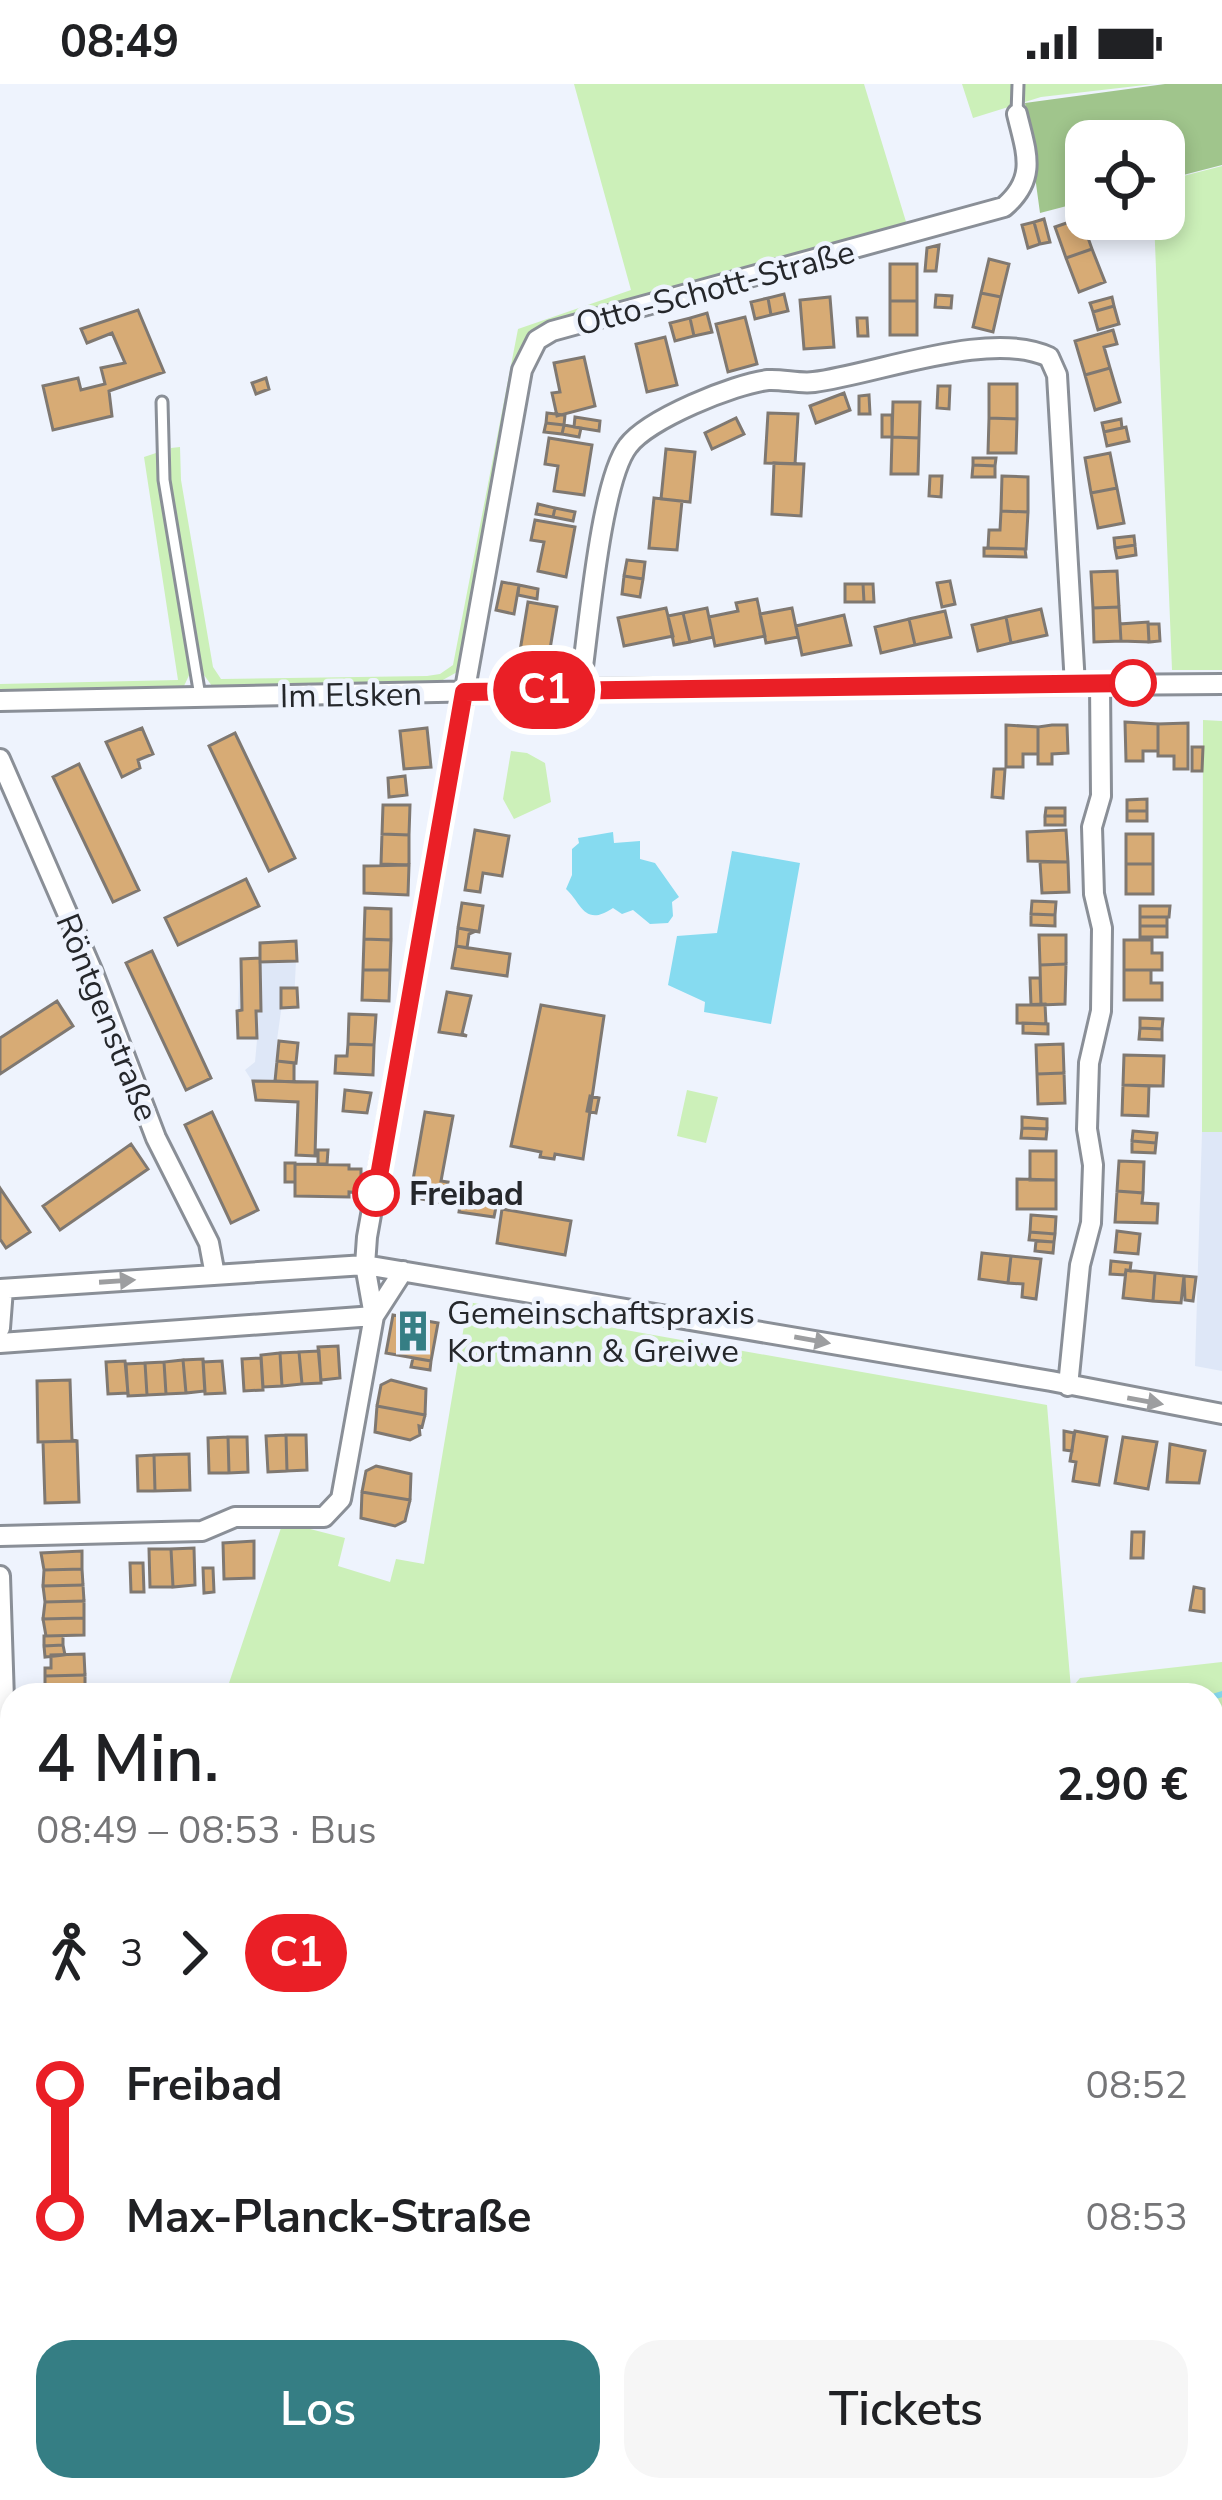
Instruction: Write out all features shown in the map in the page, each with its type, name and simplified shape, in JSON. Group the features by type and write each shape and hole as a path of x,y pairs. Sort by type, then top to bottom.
{"street":[{"name":"Otto-Schott-Straße","path":"464,692 522,370 537,340 552,331 1004,206 1021,192 1028,173 1018,113"},
{"path":"580,689 605,514 620,459 643,432 688,405 766,380 811,383 952,352 1022,350 1049,357 1057,375 1075,685"},
{"path":"1069,1386 1080,1264 1091,1223 1089,1063 1101,1011 1102,928 1094,894 1092,827 1101,796 1100,684"},
{"name":"Im Elsken","path":"0,701 580,689 1222,684"},
{"path":"0,1536 202,1531 235,1517 324,1517 341,1499 374,1316 365,1265 464,692"},
{"name":"Röntgenstraße","path":"0,759 92,970 156,1138 208,1243 215,1275"},
{"path":"0,1328 2,1289 365,1265 1222,1414"},
{"path":"374,1316 403,1271"},
{"path":"0,1343 374,1316"},
{"path":"0,1576 3,1683"}],"lane":[{"path":"1018,84 1018,113"},
{"path":"163,402 164,479 200,696"}],"shaded area":[{"path":"297,940 294,1002 282,1004 277,1040 299,1042 294,1082 252,1081 245,1070 255,1062 257,1040 237,1039 240,958 259,958 259,942"},
{"path":"1202,1132 1222,1132 1222,1371 1195,1366"}],"green space":[{"path":"574,84 864,84 907,225 532,334 517,363 459,671 441,681 212,686 201,671 171,480 171,448 180,447 181,480 213,667 221,679 427,676 453,665 518,329 631,290"},
{"path":"962,84 1154,84 1041,97 973,118"},
{"path":"1165,84 1222,84 1222,165 1185,175 1185,120 1065,120 1065,206 1040,213 1025,103"},
{"path":"1222,166 1222,670 1172,670 1155,240 1185,240 1185,176"},
{"path":"159,452 158,480 191,671 184,686 0,690 0,684 178,680 144,457"},
{"path":"1203,720 1222,721 1222,1132 1202,1132"},
{"path":"511,751 545,763 551,802 514,819 503,799"},
{"path":"687,1090 718,1097 706,1143 677,1136"},
{"path":"468,1302 1047,1405 1070,1683 229,1683 283,1522 345,1538 338,1566 390,1582 396,1559 424,1564"},
{"path":"1222,1662 1222,1683 1076,1683 1080,1678"}],"water":[{"path":"613,832 614,843 640,841 640,859 655,863 679,897 672,902 673,916 668,923 650,924 633,910 622,914 613,908 589,914 566,889 578,838"},
{"path":"732,851 800,863 771,1024 704,1012 705,1002 668,985 677,936 717,933"}],"building":[{"path":"1044,219 1050,242 1040,244 1034,222"},
{"path":"1034,222 1040,244 1028,248 1022,225"},
{"path":"1065,224 1065,240 1089,240 1092,249 1066,258 1055,227"},
{"path":"939,245 936,271 925,271 927,248"},
{"path":"1092,249 1105,282 1079,292 1066,258"},
{"path":"989,259 1009,264 1001,297 981,293"},
{"path":"890,264 917,264 917,301 890,301"},
{"path":"981,293 1001,297 993,332 973,327"},
{"path":"784,294 788,311 771,315 768,298"},
{"path":"936,295 952,296 951,308 935,307"},
{"path":"830,297 834,347 804,349 800,300"},
{"path":"1112,297 1114,306 1093,312 1090,303"},
{"path":"768,298 771,315 755,319 751,302"},
{"path":"890,301 917,301 917,335 890,335"},
{"path":"1114,306 1119,324 1098,330 1093,312"},
{"path":"138,310 164,372 109,391 112,416 53,430 43,386 78,378 81,390 105,384 101,368 125,363 112,333 87,343 81,329"},
{"path":"707,313 712,332 694,336 690,318"},
{"path":"745,317 757,364 728,372 716,324"},
{"path":"690,318 694,336 675,341 670,323"},
{"path":"857,318 867,318 868,336 858,336"},
{"path":"1113,330 1117,344 1104,347 1110,368 1085,375 1075,341"},
{"path":"665,337 677,385 647,392 636,344"},
{"path":"584,357 595,406 557,416 552,393 560,392 554,363"},
{"path":"1110,368 1120,402 1095,410 1085,375"},
{"path":"266,378 269,389 256,394 252,383"},
{"path":"989,384 1017,384 1017,419 989,418"},
{"path":"938,386 950,386 949,409 937,408"},
{"path":"844,393 850,410 816,423 810,406"},
{"path":"869,395 870,414 859,414 859,396"},
{"path":"893,402 920,402 919,438 892,437"},
{"path":"547,413 565,415 564,425 546,423"},
{"path":"768,413 798,414 795,464 765,463"},
{"path":"882,415 892,415 892,437 882,437"},
{"path":"575,417 600,421 599,431 574,427"},
{"path":"736,418 744,434 712,449 705,433"},
{"path":"989,418 1017,419 1016,453 988,453"},
{"path":"1121,419 1122,428 1104,432 1102,423"},
{"path":"546,423 564,425 562,434 544,432"},
{"path":"564,425 581,428 579,437 562,434"},
{"path":"1126,427 1129,441 1107,446 1104,432"},
{"path":"892,437 919,438 918,474 891,474"},
{"path":"549,438 592,445 584,495 554,491 558,466 545,464"},
{"path":"666,449 695,452 690,502 661,499"},
{"path":"1110,453 1117,488 1091,493 1085,458"},
{"path":"973,458 996,458 995,466 973,465"},
{"path":"774,463 804,464 801,516 772,514"},
{"path":"973,465 995,466 995,477 972,477"},
{"path":"930,476 942,476 941,497 929,496"},
{"path":"1002,476 1028,477 1028,512 1001,511"},
{"path":"1117,488 1124,523 1098,528 1091,493"},
{"path":"654,498 682,501 677,550 649,548"},
{"path":"538,504 555,508 553,517 536,514"},
{"path":"555,508 575,512 573,521 553,517"},
{"path":"1001,511 1028,512 1026,549 988,548 989,530 1000,530"},
{"path":"535,520 575,527 566,577 538,571 544,542 531,540"},
{"path":"1134,536 1135,545 1115,548 1114,538"},
{"path":"1135,545 1136,555 1117,558 1115,548"},
{"path":"984,548 1025,549 1026,557 984,556"},
{"path":"627,560 645,562 643,579 624,576"},
{"path":"1117,571 1119,607 1093,608 1091,572"},
{"path":"624,576 643,579 640,597 622,594"},
{"path":"950,581 955,604 942,607 937,583"},
{"path":"502,582 519,585 514,614 496,610"},
{"path":"845,584 863,584 864,602 845,602"},
{"path":"863,584 873,584 874,602 864,602"},
{"path":"519,585 538,589 537,599 518,595"},
{"path":"757,599 765,636 715,646 709,617 738,611 736,603"},
{"path":"528,602 557,607 549,655 520,651"},
{"path":"1119,607 1121,641 1094,642 1093,608"},
{"path":"666,608 673,636 624,646 618,618"},
{"path":"707,608 713,637 690,642 683,613"},
{"path":"792,608 798,637 766,643 760,614"},
{"path":"1041,609 1047,635 1011,643 1006,617"},
{"path":"945,611 951,637 915,645 909,619"},
{"path":"683,613 690,642 674,645 668,616"},
{"path":"844,615 851,645 802,655 796,626"},
{"path":"1006,617 1011,643 978,651 972,625"},
{"path":"909,619 915,645 881,653 875,627"},
{"path":"1148,622 1149,642 1121,641 1120,624"},
{"path":"1148,624 1159,624 1160,641 1149,642"},
{"path":"1125,722 1158,724 1158,751 1143,751 1143,761 1126,761"},
{"path":"1188,723 1188,769 1174,769 1174,756 1158,756 1158,724"},
{"path":"1006,725 1038,727 1038,754 1023,754 1023,767 1006,767"},
{"path":"1067,725 1068,753 1052,754 1052,764 1038,764 1038,727"},
{"path":"142,728 153,754 138,760 140,768 122,777 106,742"},
{"path":"427,728 431,767 404,769 400,731"},
{"path":"235,733 295,858 269,871 209,746"},
{"path":"1192,747 1203,747 1202,771 1192,771"},
{"path":"79,764 139,890 113,902 53,777"},
{"path":"994,769 1005,769 1003,798 992,797"},
{"path":"405,776 407,795 389,797 388,778"},
{"path":"1147,799 1147,811 1127,811 1127,800"},
{"path":"383,805 410,805 409,835 382,834"},
{"path":"1046,808 1065,808 1065,816 1045,816"},
{"path":"1127,811 1147,811 1147,821 1127,821"},
{"path":"1045,816 1065,816 1065,825 1045,825"},
{"path":"475,830 509,836 502,876 483,873 480,892 465,890"},
{"path":"1066,830 1068,862 1028,861 1027,832"},
{"path":"382,834 409,835 409,865 381,864"},
{"path":"1126,834 1153,834 1153,864 1126,864"},
{"path":"1040,862 1068,862 1069,892 1042,893"},
{"path":"1126,864 1153,864 1153,894 1126,894"},
{"path":"409,865 408,895 364,893 364,866"},
{"path":"246,879 259,906 178,945 165,918"},
{"path":"1032,901 1056,902 1055,915 1031,914"},
{"path":"462,903 483,906 479,932 458,928"},
{"path":"1140,906 1170,906 1169,917 1140,917"},
{"path":"365,908 391,909 391,940 364,939"},
{"path":"1031,914 1055,915 1055,926 1031,925"},
{"path":"1140,917 1167,917 1167,926 1140,926"},
{"path":"1140,926 1167,926 1167,937 1140,937"},
{"path":"458,928 476,931 469,934 467,948 456,946"},
{"path":"1039,935 1066,935 1066,964 1040,965"},
{"path":"364,939 391,940 390,970 363,970"},
{"path":"1124,940 1152,940 1152,953 1162,953 1162,970 1124,970"},
{"path":"296,941 297,961 260,962 260,943"},
{"path":"456,946 510,954 507,976 452,968"},
{"path":"152,951 211,1078 186,1090 126,963"},
{"path":"260,958 257,1038 238,1038 241,959"},
{"path":"1066,964 1065,1004 1041,1005 1040,965"},
{"path":"363,970 390,970 389,1001 362,1000"},
{"path":"1124,970 1151,970 1151,983 1162,983 1162,1000 1124,1000"},
{"path":"1030,978 1040,978 1041,1005 1031,1005"},
{"path":"281,988 297,988 298,1007 281,1008"},
{"path":"447,992 471,996 462,1034 467,1036 439,1032"},
{"path":"57,1001 73,1026 0,1074 0,1038"},
{"path":"1045,1004 1046,1024 1017,1023 1017,1005"},
{"path":"541,1005 604,1016 583,1159 555,1154 554,1159 540,1157 541,1152 511,1146"},
{"path":"349,1014 376,1015 374,1045 348,1044"},
{"path":"1140,1018 1163,1019 1162,1029 1140,1028"},
{"path":"1023,1023 1048,1024 1048,1034 1023,1033"},
{"path":"1140,1028 1162,1029 1162,1040 1139,1039"},
{"path":"279,1041 298,1043 296,1063 277,1061"},
{"path":"348,1044 374,1045 373,1075 335,1073 336,1056 347,1056"},
{"path":"1063,1044 1064,1073 1037,1074 1036,1045"},
{"path":"1124,1055 1164,1056 1163,1086 1123,1085"},
{"path":"277,1061 294,1063 294,1082 275,1081"},
{"path":"1064,1073 1065,1103 1038,1104 1037,1074"},
{"path":"253,1081 317,1082 315,1156 296,1155 298,1102 256,1100"},
{"path":"1123,1085 1149,1086 1148,1116 1122,1115"},
{"path":"345,1090 371,1093 367,1113 343,1111"},
{"path":"590,1096 599,1098 596,1113 587,1111"},
{"path":"212,1112 258,1210 231,1223 185,1125"},
{"path":"425,1112 453,1116 441,1181 448,1182 444,1203 410,1197"},
{"path":"1022,1117 1047,1119 1047,1129 1022,1128"},
{"path":"1022,1128 1047,1129 1046,1139 1021,1138"},
{"path":"1133,1131 1157,1133 1156,1143 1132,1141"},
{"path":"1132,1141 1156,1143 1155,1153 1132,1152"},
{"path":"131,1144 148,1169 60,1230 43,1206"},
{"path":"318,1150 328,1150 327,1164 318,1164"},
{"path":"1030,1151 1056,1151 1056,1180 1030,1180"},
{"path":"1119,1161 1144,1162 1143,1193 1117,1191"},
{"path":"285,1163 295,1163 295,1182 285,1182"},
{"path":"295,1164 361,1169 361,1193 295,1196"},
{"path":"1017,1179 1056,1180 1056,1209 1017,1209"},
{"path":"463,1186 499,1192 494,1217 459,1212"},
{"path":"0,1188 30,1232 6,1248 0,1239"},
{"path":"1117,1191 1143,1193 1142,1203 1158,1204 1157,1223 1115,1222"},
{"path":"502,1209 571,1221 565,1255 497,1243"},
{"path":"1031,1215 1056,1217 1055,1234 1030,1232"},
{"path":"1117,1231 1140,1234 1138,1254 1115,1252"},
{"path":"1030,1232 1055,1234 1054,1242 1029,1240"},
{"path":"1036,1241 1054,1242 1053,1253 1035,1251"},
{"path":"982,1253 1011,1256 1008,1283 979,1279"},
{"path":"1011,1256 1041,1259 1036,1299 1022,1297 1023,1284 1008,1283"},
{"path":"1111,1261 1131,1263 1130,1271 1110,1274"},
{"path":"1126,1270 1155,1273 1153,1301 1123,1298"},
{"path":"1155,1273 1184,1276 1181,1303 1153,1301"},
{"path":"1184,1276 1196,1277 1193,1301 1185,1300"},
{"name":"Gemeinschaftspraxis Kortmann & Greiwe","path":"393,1315 438,1323 431,1361 386,1353"},
{"path":"338,1346 340,1378 321,1380 318,1347"},
{"path":"319,1351 321,1383 302,1384 299,1352"},
{"path":"299,1352 302,1384 282,1386 280,1353"},
{"path":"280,1353 282,1386 263,1387 261,1355"},
{"path":"261,1358 263,1390 244,1391 242,1359"},
{"path":"413,1358 431,1361 430,1370 411,1367"},
{"path":"203,1359 205,1391 186,1393 183,1360"},
{"path":"183,1360 186,1393 166,1394 164,1362"},
{"path":"125,1361 128,1393 108,1394 106,1362"},
{"path":"222,1361 225,1393 205,1394 203,1362"},
{"path":"164,1362 166,1394 147,1395 145,1363"},
{"path":"145,1363 147,1395 128,1396 126,1364"},
{"path":"70,1380 72,1440 77,1441 38,1442 37,1381"},
{"path":"391,1380 426,1389 425,1415 377,1406 381,1385"},
{"path":"377,1406 425,1415 420,1435 410,1440 375,1432"},
{"path":"1064,1431 1074,1433 1072,1451 1064,1450"},
{"path":"1075,1431 1107,1437 1099,1485 1073,1481 1076,1462 1070,1461"},
{"path":"286,1435 306,1435 307,1470 287,1471"},
{"path":"286,1435 287,1471 268,1472 266,1436"},
{"path":"228,1437 247,1437 248,1472 229,1473"},
{"path":"228,1437 229,1473 209,1473 208,1438"},
{"path":"1123,1437 1157,1442 1148,1489 1115,1483"},
{"path":"77,1441 79,1502 45,1503 43,1442 38,1442"},
{"path":"1170,1444 1205,1451 1199,1483 1167,1482"},
{"path":"189,1454 190,1490 155,1491 154,1455"},
{"path":"154,1455 155,1491 138,1491 137,1456"},
{"path":"376,1466 411,1474 410,1500 362,1492 366,1471"},
{"path":"362,1492 410,1500 405,1521 395,1526 361,1518"},
{"path":"1132,1532 1144,1532 1143,1558 1131,1558"},
{"path":"254,1541 254,1578 224,1579 223,1543"},
{"path":"194,1548 195,1585 173,1587 171,1549"},
{"path":"149,1549 171,1549 173,1587 150,1587"},
{"path":"82,1551 82,1569 44,1570 41,1553"},
{"path":"130,1563 143,1563 144,1592 131,1592"},
{"path":"203,1568 213,1568 214,1592 204,1593"},
{"path":"82,1569 83,1585 43,1586 44,1570"},
{"path":"83,1585 84,1601 45,1602 43,1586"},
{"path":"1194,1587 1204,1589 1204,1612 1190,1610"},
{"path":"84,1601 84,1618 43,1619 45,1602"},
{"path":"84,1618 84,1635 46,1636 43,1619"},
{"path":"44,1636 63,1636 63,1645 44,1646"},
{"path":"63,1645 65,1655 45,1657 44,1646"},
{"path":"84,1654 85,1675 45,1676 51,1655"},
{"path":"85,1675 85,1683 45,1683 45,1676"}],"bus line":[{"name":"C1","path":"376,1193 464,692 1133,683"}],"place":[{"name":"Freibad","path":"376,1193"},
{"name":"Gemeinschaftspraxis Kortmann & Greiwe","path":"413,1331"}]}
